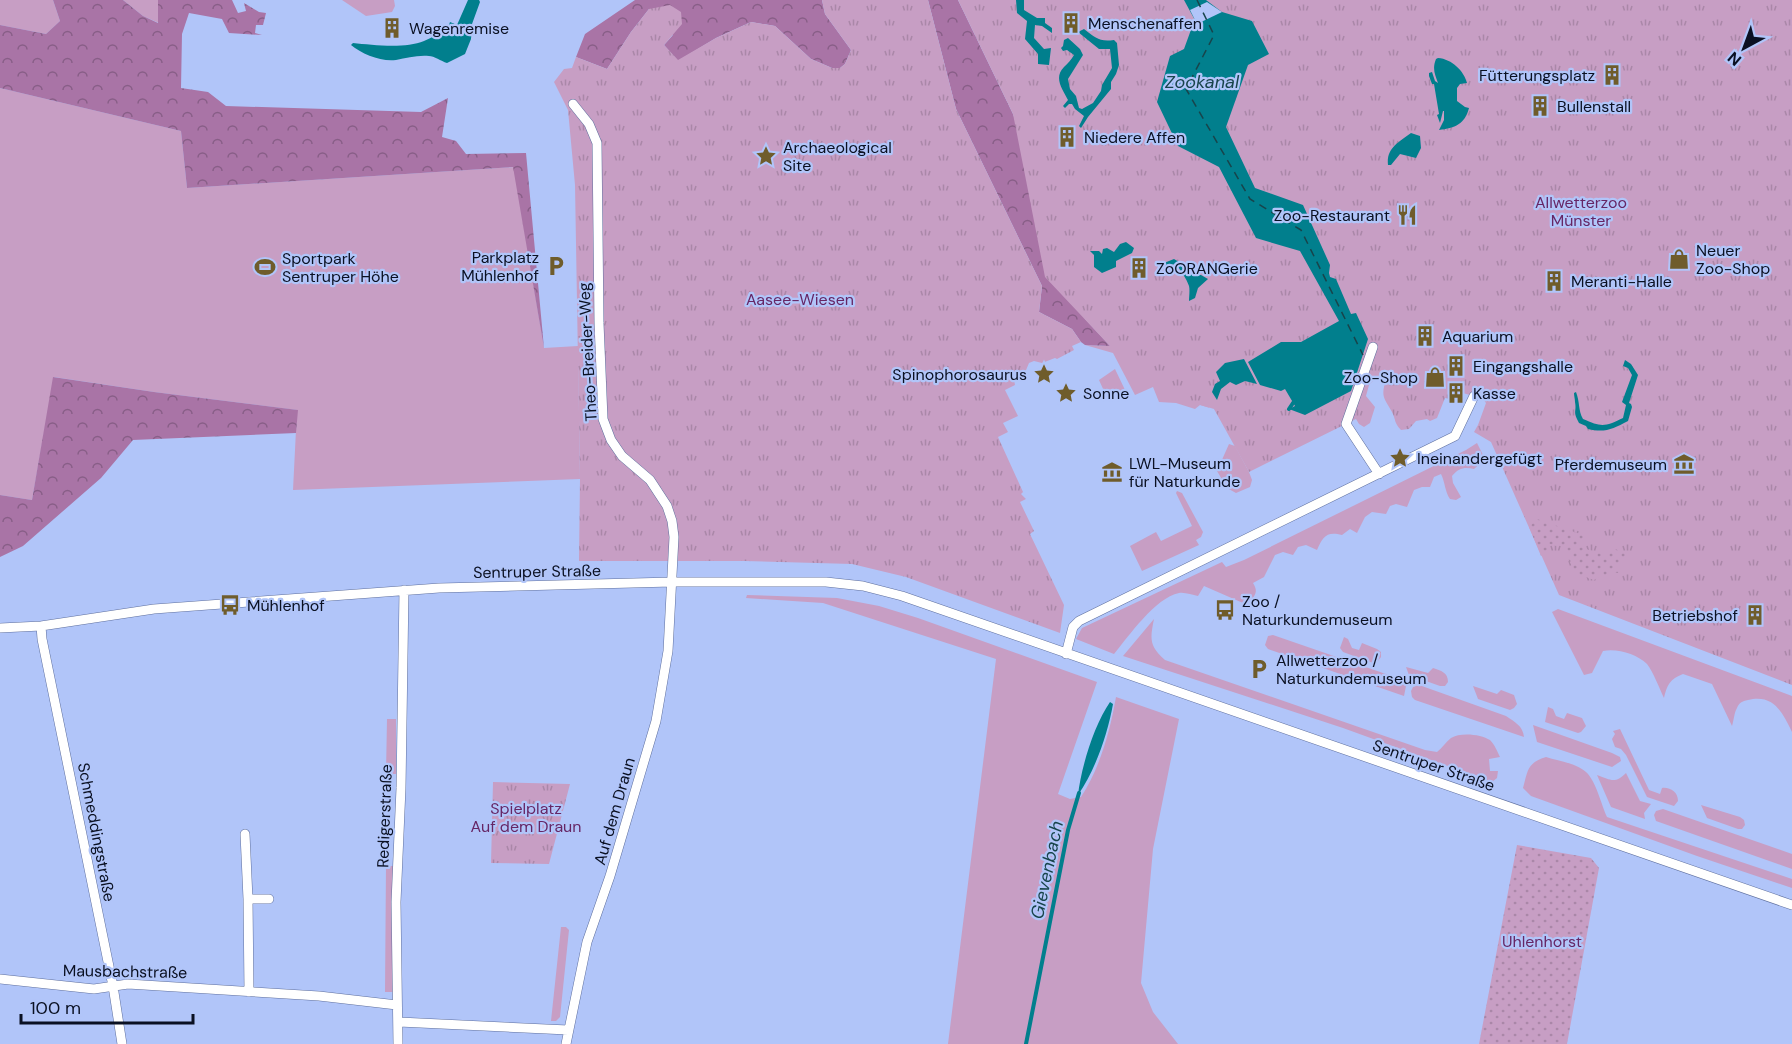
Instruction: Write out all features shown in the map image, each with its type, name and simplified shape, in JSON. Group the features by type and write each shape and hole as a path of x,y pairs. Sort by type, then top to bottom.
{"street":[{"name":"Theo-Breider-Weg","path":"573,104 589,124 597,143 599,323 603,419 611,440 622,456 650,480 668,506 674,537 672,582"},
{"path":"1373,347 1346,424 1379,474"},
{"path":"1066,654 1073,627 1079,621 1455,436 1474,396"},
{"name":"Sentruper Straße","path":"0,628 41,626 154,609 404,590 672,582 826,582 863,586 902,596 1792,904"},
{"name":"Auf dem Draun","path":"566,1044 587,942 610,876 656,721 668,651 672,582"},
{"name":"Redigerstraße","path":"398,1044 396,902 404,590"},
{"name":"Schmeddingstraße","path":"41,626 113,986 122,1044"},
{"path":"245,834 249,992"},
{"path":"248,899 269,899"},
{"name":"Mausbachstraße","path":"0,979 94,989 128,984 319,996 397,1005"},
{"path":"399,1022 568,1030"}],"green space":[{"path":"0,0 53,0 60,21 46,34 0,25"},
{"path":"53,0 123,0 143,16 158,23 158,0 232,0 238,13 246,11 244,3 259,12 266,13 263,25 256,25 255,33 262,35 229,33 222,19 189,13 182,34 181,88 208,92 226,106 421,112 448,98 442,137 456,141 466,154 526,153 544,348 513,167 187,188 181,131 0,88 0,25 46,34 60,21"},
{"path":"123,0 158,0 159,23 143,16"},
{"path":"342,0 394,0 395,6 392,12 366,16"},
{"path":"635,0 822,0 825,14 851,50 845,64 840,68 832,68 811,59 775,26 751,22 716,38 678,61 664,45 673,35 649,9 607,69 576,57 585,34"},
{"name":"Aasee-Wiesen","path":"822,0 928,0 956,109 1042,286 1039,312 1072,329 1081,342 1072,346 1074,350 1057,359 1042,363 1034,361 1029,363 1024,375 1014,380 1015,385 1005,390 1018,416 1003,423 1008,432 998,437 1023,492 1021,494 1026,499 1020,502 1034,531 1030,534 1064,605 1060,633 906,577 852,564 745,561 579,561 580,479 575,185 568,110 554,82 564,69 572,68 576,57 607,69 649,9 670,5 681,12 682,24 664,45 678,60 716,38 751,22 775,26 811,59 832,68 840,68 845,64 851,50 825,14"},
{"path":"928,0 958,0 1013,114 1085,319 1110,346 1085,345 1072,329 1039,312 1042,286 956,109"},
{"name":"Allwetterzoo Münster","path":"958,0 1792,0 1792,685 1559,595 1491,442 1474,432 1486,403 1483,399 1463,393 1450,399 1445,398 1437,418 1430,421 1427,419 1416,421 1409,429 1401,430 1384,396 1386,379 1378,376 1369,385 1366,396 1375,407 1370,423 1364,427 1356,419 1249,472 1214,409 1180,399 1170,381 1110,346 1045,277 1013,114"},
{"name":"Sportpark Sentruper Höhe","path":"0,88 181,131 187,188 514,167 544,348 578,346 580,479 293,490 297,410 54,377 32,500 0,495"},
{"path":"1085,319 1154,365 1210,408 1200,405 1195,409 1176,403 1159,402 1153,387 1135,395 1113,353 1085,345 1110,346"},
{"path":"1115,369 1126,392 1124,398 1104,391 1099,380"},
{"path":"53,377 298,410 296,433 133,440 101,478 23,546 0,557 0,495 32,500"},
{"path":"1477,443 1485,459 1474,469 1462,469 1452,476 1453,483 1461,497 1456,500 1450,499 1441,474 1434,477 1430,487 1414,490 1407,507 1396,504 1390,506 1386,514 1372,512 1365,517 1357,533 1350,529 1342,535 1326,536 1317,550 1306,545 1298,547 1293,555 1283,552 1275,555 1264,577 1253,583 1256,593 1250,602 1243,603 1204,586 1198,596 1179,593 1161,602 1143,619 1114,654 1076,639 1082,628 1222,562 1226,567 1244,560"},
{"path":"1229,444 1235,446 1252,480 1250,487 1236,493 1227,488 1217,471"},
{"path":"1177,491 1182,493 1203,532 1196,540 1199,545 1142,571 1130,546 1156,532 1161,541 1192,526"},
{"path":"1537,519 1586,536 1583,548 1608,556 1611,547 1626,554 1618,573 1608,571 1606,576 1602,575 1594,580 1577,574 1561,544 1556,546 1550,544 1546,554 1541,556 1529,527"},
{"path":"747,595 837,598 879,606 1097,682 1058,794 1070,799 1081,797 1094,774 1107,736 1116,697 1179,719 1153,849 1141,983 1153,1012 1178,1044 948,1044 996,659 823,603 746,598"},
{"path":"1558,609 1792,696 1792,732 1776,706 1771,702 1757,699 1746,700 1738,706 1732,726 1712,684 1683,674 1670,683 1664,698 1647,664 1638,657 1626,653 1614,650 1603,651 1592,673 1584,675 1552,612"},
{"path":"1154,619 1153,646 1165,660 1425,750 1437,752 1455,736 1470,734 1481,736 1490,740 1500,757 1489,759 1490,771 1498,771 1497,778 1492,782 1343,728 1123,656"},
{"path":"1273,635 1409,682 1404,696 1268,649 1265,645 1268,636"},
{"path":"1344,637 1348,639 1352,648 1359,650 1362,643 1377,649 1381,652 1381,657 1373,663 1343,652 1340,648"},
{"path":"1406,667 1428,673 1433,668 1445,674 1448,682 1445,686 1440,686 1409,675"},
{"path":"1419,685 1506,716 1520,727 1524,737 1415,700 1411,691 1413,687"},
{"path":"1473,686 1497,694 1501,690 1514,695 1517,704 1510,710 1478,699"},
{"path":"1548,707 1553,709 1556,716 1564,719 1567,713 1582,718 1586,726 1578,733 1545,722"},
{"path":"387,719 396,719 396,774 386,774"},
{"path":"1533,725 1612,753 1620,757 1621,761 1612,767 1537,742"},
{"path":"1620,729 1649,790 1660,794 1662,788 1673,791 1678,801 1674,806 1647,797 1626,755 1621,749 1615,747 1612,739 1615,734 1613,731"},
{"path":"1546,757 1572,764 1586,772 1590,776 1607,817 1792,879 1792,888 1531,796 1523,788 1527,772 1535,762"},
{"path":"1626,773 1640,801 1651,804 1644,813 1645,819 1611,807 1597,775 1613,780 1619,779"},
{"name":"Spielplatz Auf dem Draun","path":"493,782 570,784 549,864 491,863"},
{"path":"1701,805 1740,817 1744,820 1745,825 1742,829 1738,829 1707,818"},
{"path":"1663,809 1792,854 1792,869 1656,821 1654,815 1656,811"},
{"name":"Uhlenhorst","path":"1517,845 1591,858 1599,868 1567,1044 1479,1044"},
{"path":"386,866 394,866 393,992 385,992"},
{"path":"561,927 569,930 560,1017 556,1021 551,1021"}],"water":[{"path":"468,0 479,0 480,2 472,24 471,39 465,54 447,63 429,56 396,60 378,59 351,45 353,43 398,46 424,41 448,28 450,22 457,25"},
{"path":"1016,0 1024,0 1024,10 1037,18 1045,18 1045,23 1052,28 1052,33 1042,26 1035,25 1034,38 1044,49 1051,48 1049,65 1038,64 1038,54 1025,39 1027,21 1017,13"},
{"name":"Zookanal","path":"1184,0 1206,0 1222,12 1252,21 1269,54 1248,65 1226,127 1255,188 1303,205 1330,265 1330,277 1336,279 1351,314 1356,313 1368,339 1351,391 1305,415 1289,409 1295,406 1285,389 1281,391 1260,385 1248,362 1281,342 1301,342 1339,321 1300,251 1256,238 1219,167 1178,146 1157,102 1170,56 1184,49 1192,27 1197,24"},
{"path":"1084,29 1098,39 1114,40 1117,43 1119,65 1111,82 1111,89 1081,128 1079,126 1084,116 1072,104 1065,108 1063,106 1068,100 1060,84 1059,75 1074,55 1061,48 1064,40 1068,38 1083,55 1068,79 1079,108 1082,109 1093,103 1112,68 1110,49 1099,49 1078,32"},
{"path":"1438,58 1453,63 1463,74 1467,83 1460,84 1457,88 1457,101 1469,108 1465,118 1458,124 1439,130 1444,120 1444,111 1440,123 1434,84 1429,76 1432,72 1438,83 1434,69"},
{"path":"1411,133 1420,136 1421,148 1416,158 1400,154 1391,165 1388,165 1391,150"},
{"path":"1126,242 1134,248 1132,253 1116,261 1116,267 1102,273 1094,267 1094,255 1090,251 1099,251 1102,254 1103,249 1107,248 1114,252 1120,244"},
{"path":"1174,259 1189,268 1189,274 1201,275 1208,279 1198,288 1195,298 1189,301 1189,286 1179,268 1175,264 1163,267 1164,263"},
{"path":"1244,359 1257,384 1245,381 1236,385 1230,382 1221,389 1217,400 1212,392 1215,384 1220,381 1216,372 1225,363"},
{"path":"1625,360 1631,364 1638,375 1629,403 1632,407 1628,421 1609,430 1588,429 1579,423 1576,416 1574,393 1576,392 1583,419 1603,425 1623,418 1626,405 1622,402 1632,375 1628,368 1623,366"},
{"path":"1110,702 1113,704 1104,739 1090,775 1078,795 1089,747"}],"pier":[{"path":"1207,2 1222,12 1197,24 1190,10"}],"waterway":[{"path":"1289,409 1295,400"},
{"name":"Gievenbach","path":"1026,1044 1068,830 1079,793"}],"ferry route":[{"path":"1197,0 1214,35 1186,89 1250,199 1301,230 1363,355"}],"place":[{"name":"Menschenaffen","path":"1071,23"},
{"name":"Wagenremise","path":"392,28"},
{"name":"Fütterungsplatz","path":"1612,75"},
{"name":"Bullenstall","path":"1540,106"},
{"name":"Niedere Affen","path":"1067,137"},
{"name":"Archaeological Site","path":"766,156"},
{"name":"Zoo-Restaurant","path":"1407,215"},
{"name":"Neuer Zoo-Shop","path":"1679,259"},
{"name":"Parkplatz Mühlenhof","path":"556,266"},
{"name":"Sportpark Sentruper Höhe","path":"265,267"},
{"name":"ZoORANGerie","path":"1139,268"},
{"name":"Meranti-Halle","path":"1554,281"},
{"name":"Aquarium","path":"1425,336"},
{"name":"Eingangshalle","path":"1456,366"},
{"name":"Spinophorosaurus","path":"1044,374"},
{"name":"Zoo-Shop","path":"1435,377"},
{"name":"Sonne","path":"1066,393"},
{"name":"Kasse","path":"1456,393"},
{"name":"Ineinandergefügt","path":"1400,458"},
{"name":"Pferdemuseum","path":"1684,464"},
{"name":"LWL-Museum für Naturkunde","path":"1112,472"},
{"name":"Mühlenhof","path":"230,605"},
{"name":"Zoo / Naturkundemuseum","path":"1225,610"},
{"name":"Betriebshof","path":"1755,615"},
{"name":"Allwetterzoo / Naturkundemuseum","path":"1259,669"}]}
